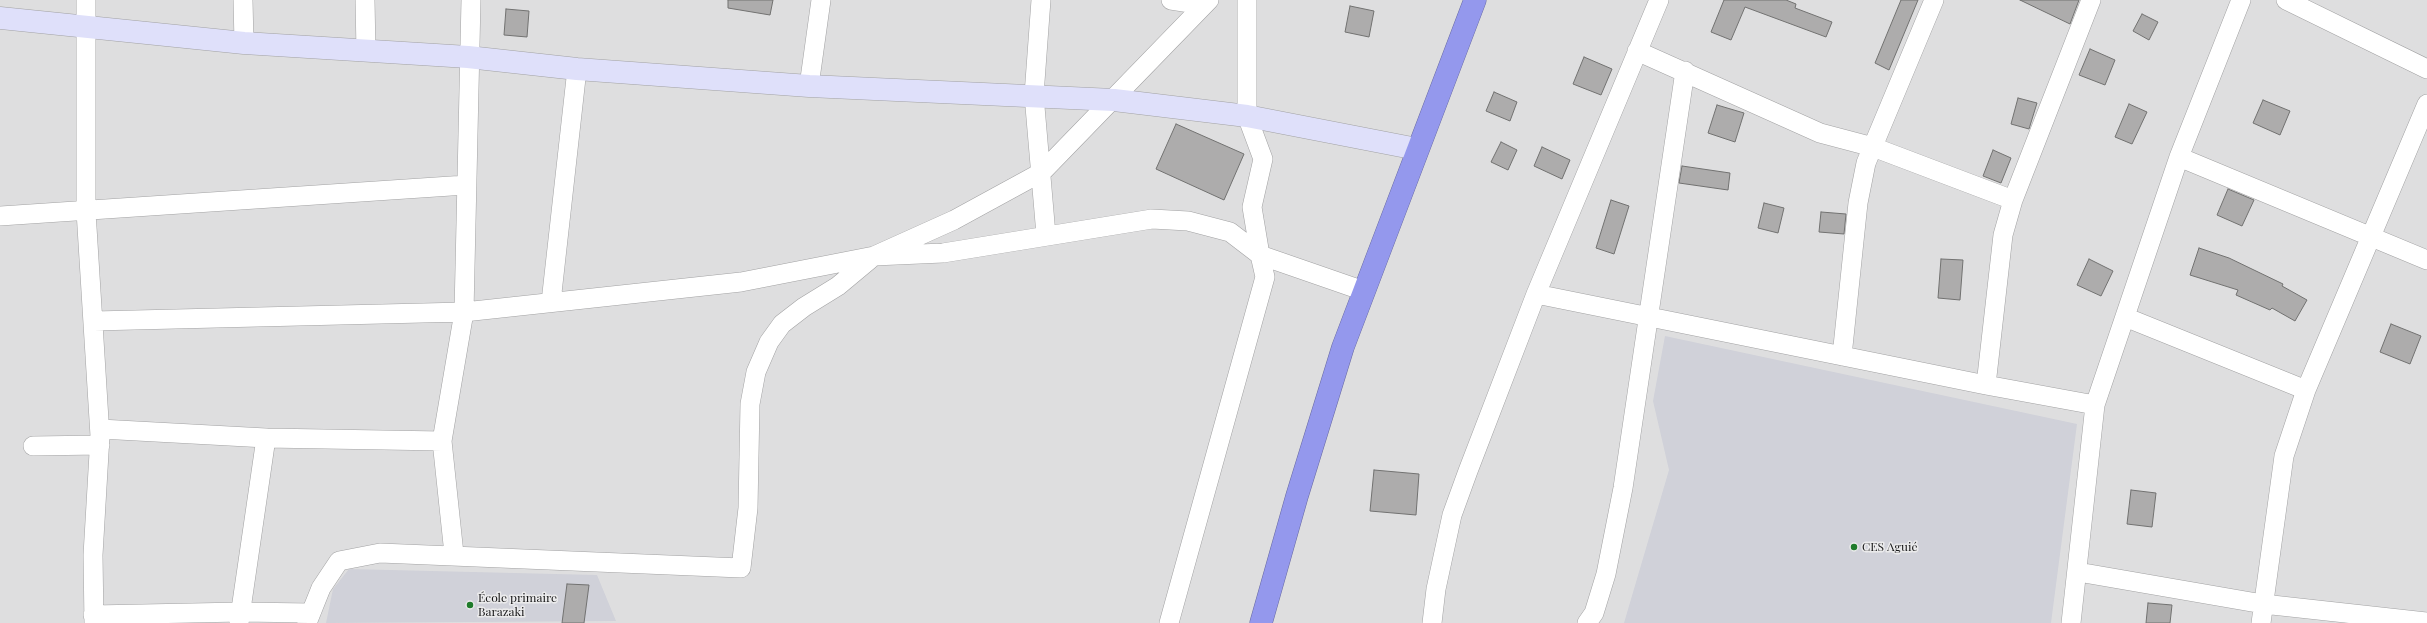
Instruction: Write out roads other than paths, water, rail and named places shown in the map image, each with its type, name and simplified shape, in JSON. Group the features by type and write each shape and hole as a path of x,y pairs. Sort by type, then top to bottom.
{"highway":[{"path":"1261,623 1297,496 1343,348 1475,0"}],"street":[{"path":"86,0 86,211 100,437 93,555 94,619 240,617 308,618 321,588 339,561 380,552 454,554 741,568 748,508 750,404 756,372 769,342 782,324 804,307 838,286 874,256 954,220 1042,172 1114,100 1206,2"},
{"path":"243,0 244,43"},
{"path":"365,0 366,51"},
{"path":"454,554 442,441 464,312 470,0"},
{"path":"809,86 821,0"},
{"path":"1041,0 1034,95 1042,172 1046,235"},
{"path":"1171,0 1206,2"},
{"path":"1169,623 1265,277 1252,207 1263,159 1246,116 1247,0"},
{"path":"1432,623 1436,589 1452,515 1536,294 1659,0"},
{"path":"1842,356 1858,203 1866,163 1934,0"},
{"path":"1986,385 2003,235 2013,200 2091,0"},
{"path":"2070,623 2078,572 2095,405 2179,157 2241,0"},
{"path":"2286,0 2427,69"},
{"path":"0,18 244,43 468,57 577,69 809,86 1034,95 1114,100 1246,116 1418,148"},
{"path":"1637,51 1685,71 1820,133 1873,147 2013,200"},
{"path":"551,302 577,69"},
{"path":"1587,623 1594,613 1606,574 1623,488 1685,71"},
{"path":"2260,623 2284,456 2306,390 2427,104"},
{"path":"2179,157 2371,235 2427,260"},
{"path":"0,216 466,185"},
{"path":"94,321 464,312 741,282 874,256 943,253 1046,235 1152,219 1188,221 1230,232 1260,255 1364,291"},
{"path":"1536,294 1986,385 2095,405"},
{"path":"2125,317 2306,390"},
{"path":"33,446 100,437 442,441"},
{"path":"240,617 266,438"},
{"path":"2078,572 2263,604 2427,622"}],"place":[{"name":"CES Aguié","path":"1854,547"},
{"name":"École primaire Barazaki","path":"470,605"}]}
